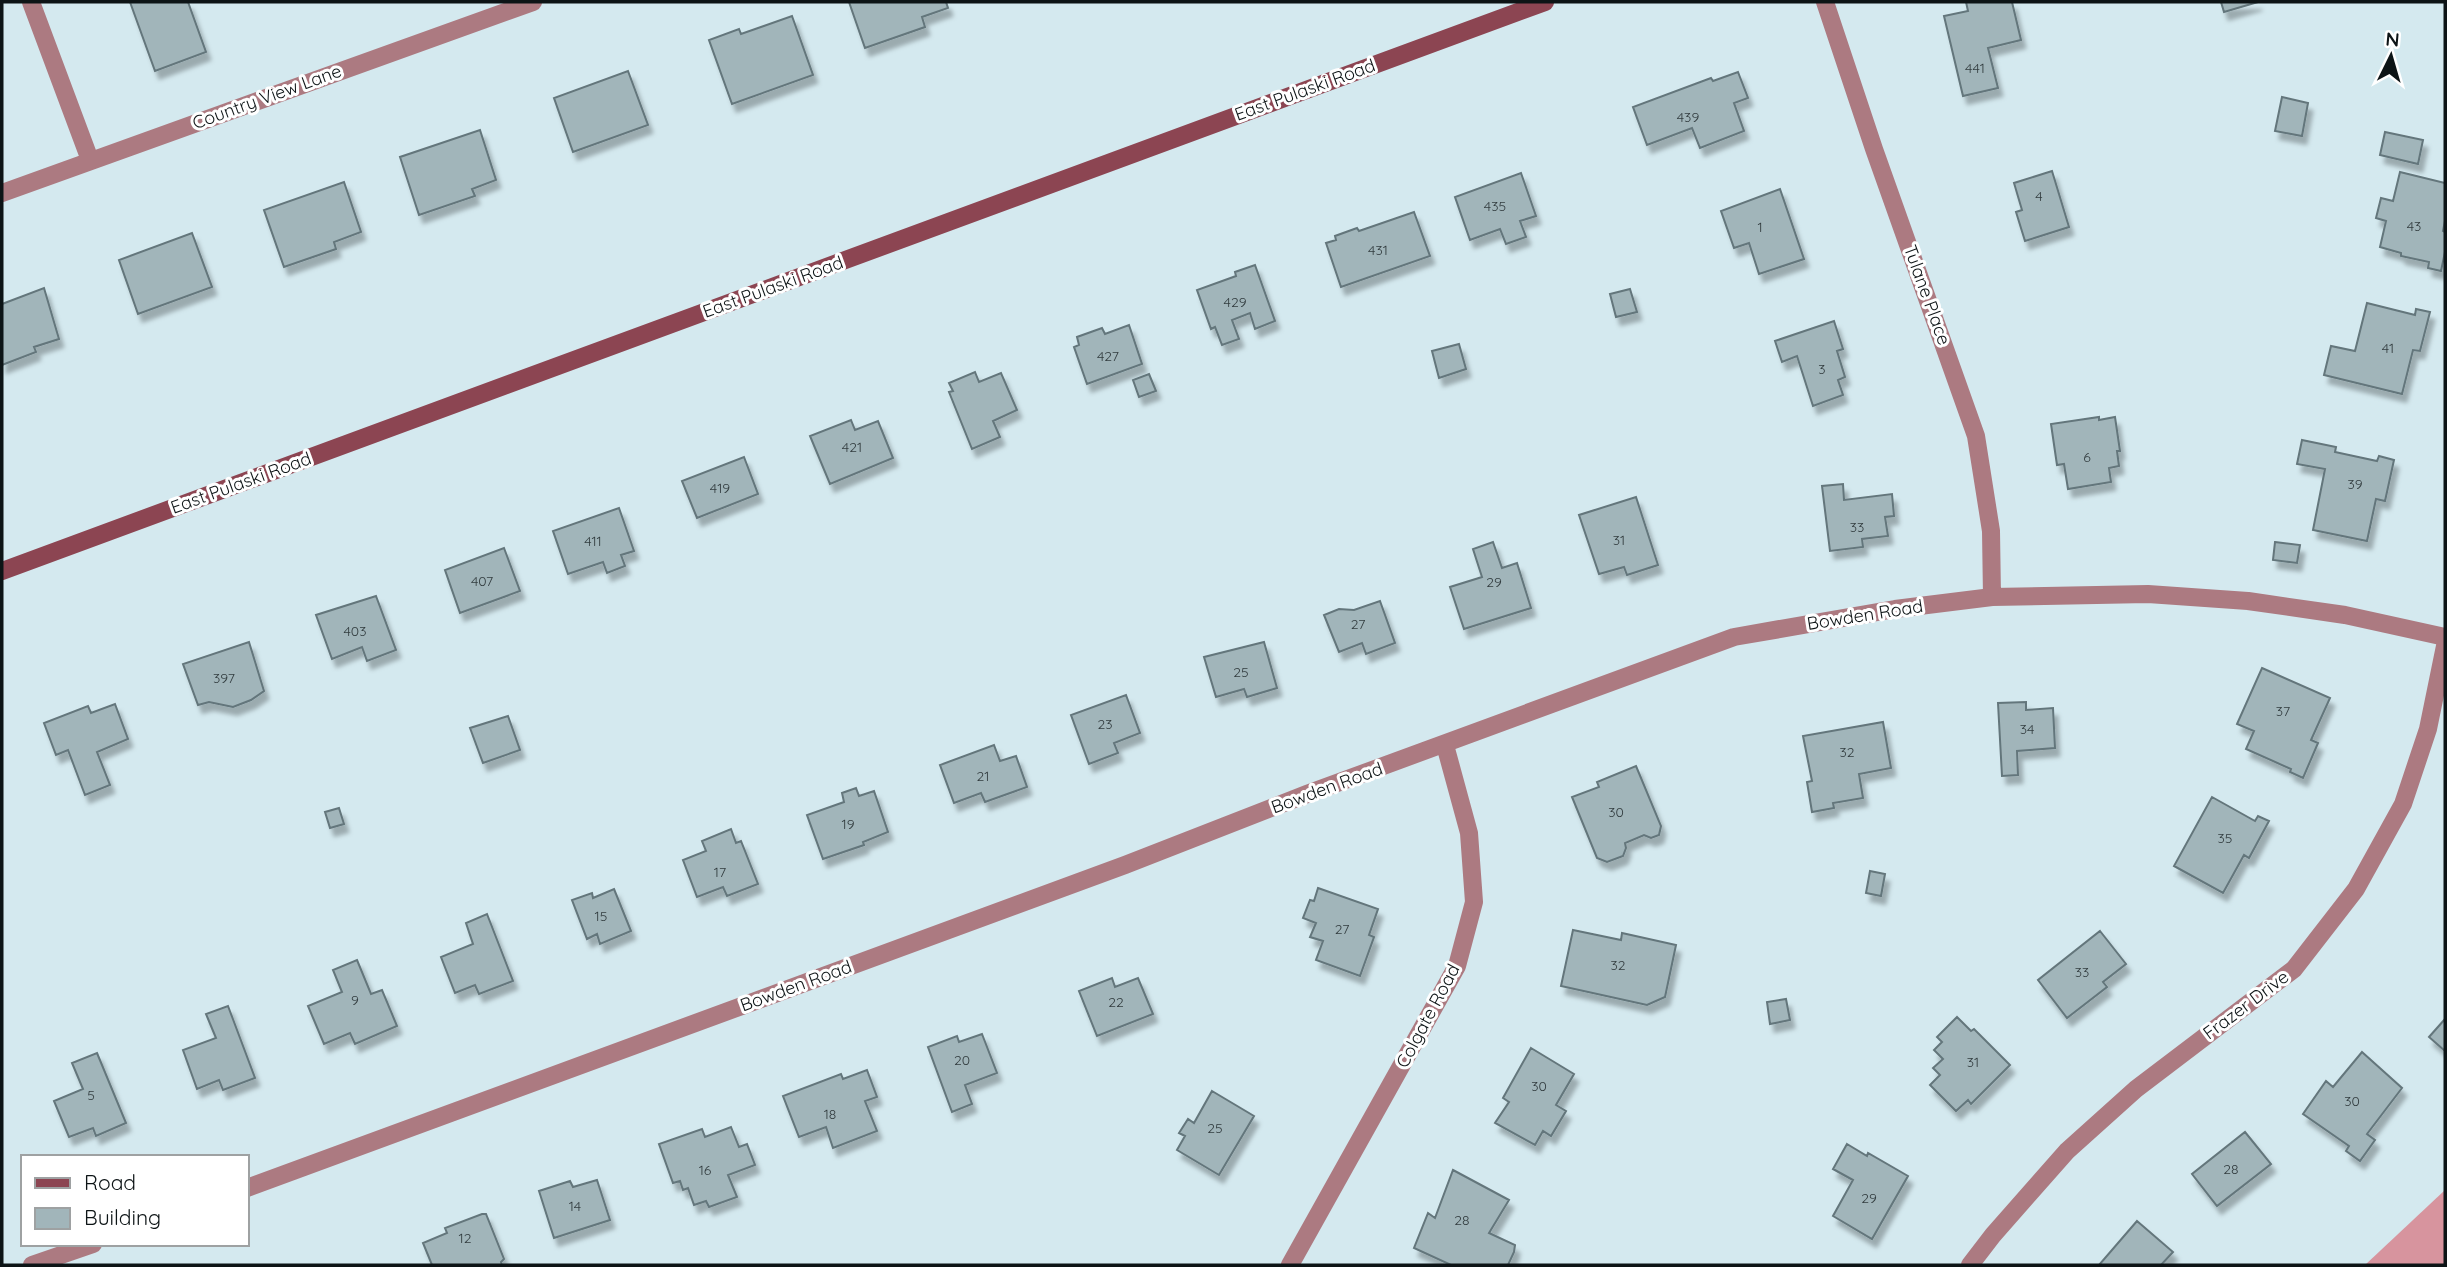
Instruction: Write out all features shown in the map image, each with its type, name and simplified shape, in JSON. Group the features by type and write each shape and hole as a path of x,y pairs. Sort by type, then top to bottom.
{"main road":[{"name":"East Pulaski Road","path":"2,571 1545,2"}],"street":[{"path":"31,2 90,160"},
{"name":"Country View Lane","path":"2,193 533,2"},
{"name":"Tulane Place","path":"1825,2 1976,436 1991,531 1992,597"},
{"name":"Bowden Road","path":"248,1188 1125,865 1307,794 1734,637 1895,609 1992,597 2148,594 2248,601 2345,615 2445,637"},
{"name":"Frazer Drive","path":"1970,1265 1993,1234 2067,1151 2136,1088 2294,969 2356,889 2403,804 2428,729 2445,646"},
{"name":"Colgate Road","path":"1290,1265 1457,966 1474,902 1469,833 1445,745"},
{"path":"32,1265 87,1246"}],"shaded area":[{"path":"2445,1190 2445,1265 2365,1265"}],"building":[{"path":"130,2 188,2 206,52 155,71"},
{"path":"849,2 946,2 948,8 922,17 925,27 865,48"},
{"path":"1966,2 2012,2 2021,40 1988,48 1998,88 1963,96 1944,16 1968,11"},
{"path":"2221,2 2258,2 2224,12"},
{"path":"792,16 813,75 732,104 709,40 739,29 741,34"},
{"path":"628,71 648,125 573,152 554,98"},
{"path":"1738,72 1748,98 1734,103 1744,131 1700,148 1692,128 1647,145 1633,107 1711,78 1713,81"},
{"path":"2282,97 2308,103 2302,136 2275,131"},
{"path":"480,130 496,180 472,189 475,196 419,215 400,157"},
{"path":"2385,132 2423,140 2418,164 2380,155"},
{"path":"2052,171 2069,227 2025,241 2016,212 2022,210 2014,183"},
{"path":"2400,172 2445,183 2445,252 2441,271 2428,268 2429,262 2401,256 2401,253 2380,247 2386,221 2376,218 2381,198 2393,201"},
{"path":"1521,173 1536,216 1520,221 1526,237 1506,244 1500,229 1470,240 1455,197"},
{"path":"344,182 361,232 334,242 336,249 284,267 264,210"},
{"path":"1780,189 1804,259 1759,274 1749,243 1734,248 1721,211"},
{"path":"1414,212 1430,256 1341,287 1326,243 1336,240 1335,236 1357,228 1359,231"},
{"path":"192,233 212,287 138,314 119,260"},
{"path":"1255,265 1275,321 1255,329 1250,313 1232,320 1239,339 1222,345 1215,327 1211,329 1197,290 1236,276 1235,272"},
{"path":"44,288 59,339 34,347 36,352 2,365 2,304"},
{"path":"1630,289 1637,312 1616,317 1610,294"},
{"path":"2367,303 2415,315 2416,309 2430,312 2420,351 2413,350 2402,394 2324,375 2331,346 2355,351"},
{"path":"1834,321 1843,349 1837,351 1845,377 1838,380 1843,395 1813,406 1797,356 1782,362 1775,341"},
{"path":"1129,325 1142,364 1087,384 1074,347 1079,345 1077,337 1102,328 1105,334"},
{"path":"1459,344 1466,369 1439,378 1432,351"},
{"path":"975,372 979,382 1001,373 1017,410 993,421 1000,437 972,449 949,392 953,391 949,383"},
{"path":"1149,374 1156,391 1139,397 1133,380"},
{"path":"2099,417 2099,420 2115,417 2120,451 2117,451 2119,466 2109,468 2111,482 2068,489 2064,464 2057,465 2051,424"},
{"path":"851,420 855,430 878,421 893,458 830,484 810,436"},
{"path":"2302,440 2336,447 2335,452 2377,461 2379,456 2394,460 2385,501 2376,499 2367,541 2313,530 2325,469 2297,464"},
{"path":"744,457 758,494 697,518 682,481"},
{"path":"1843,484 1844,500 1892,494 1894,516 1885,517 1888,536 1862,539 1863,547 1830,551 1822,486"},
{"path":"1636,497 1658,565 1627,575 1624,567 1599,574 1579,515"},
{"path":"619,508 634,551 621,555 625,566 607,573 603,562 568,574 553,531"},
{"path":"1493,542 1502,568 1517,563 1531,608 1464,629 1450,587 1482,577 1473,549"},
{"path":"2275,542 2300,545 2297,563 2273,560"},
{"path":"504,548 520,591 460,613 445,570"},
{"path":"376,596 396,650 367,661 362,647 332,659 316,615"},
{"path":"1380,601 1395,643 1366,654 1362,643 1339,652 1324,615 1339,609 1354,610"},
{"path":"249,642 264,691 233,707 209,702 198,705 183,664"},
{"path":"1264,642 1277,688 1247,697 1244,689 1216,697 1204,657"},
{"path":"2262,668 2330,698 2311,740 2318,743 2303,778 2290,772 2291,769 2246,749 2254,731 2237,724"},
{"path":"1126,695 1140,733 1114,743 1118,753 1089,764 1071,715"},
{"path":"2026,702 2026,710 2053,708 2055,748 2017,751 2018,775 2002,776 1998,703"},
{"path":"115,704 128,739 97,752 110,785 85,795 68,750 56,755 44,723 88,706 91,713"},
{"path":"508,716 520,750 483,763 470,728"},
{"path":"1883,722 1891,768 1859,774 1863,798 1833,803 1834,808 1812,812 1807,782 1812,781 1803,736"},
{"path":"994,745 1000,761 1016,756 1027,787 985,802 981,793 954,803 940,765"},
{"path":"1636,766 1661,826 1659,835 1651,838 1644,835 1625,843 1623,856 1607,862 1597,858 1572,797 1599,787 1597,782"},
{"path":"856,788 859,796 874,791 888,832 863,842 864,845 823,859 807,815 844,802 842,793"},
{"path":"2212,797 2255,821 2258,816 2269,821 2249,858 2244,855 2223,893 2174,866"},
{"path":"339,808 344,824 330,828 325,812"},
{"path":"731,829 736,843 741,841 758,884 727,896 723,887 697,897 683,860 706,851 702,841"},
{"path":"1870,871 1885,874 1881,896 1866,893"},
{"path":"1318,888 1378,909 1369,935 1374,937 1360,976 1316,960 1323,941 1310,937 1316,923 1303,918 1310,900 1314,901"},
{"path":"614,889 631,931 600,944 597,934 587,939 572,900 592,893 593,898"},
{"path":"487,914 513,981 479,994 475,985 455,993 441,957 473,944 466,923"},
{"path":"1573,930 1621,940 1622,933 1676,945 1665,997 1647,1005 1561,986"},
{"path":"2100,931 2126,964 2103,982 2107,987 2067,1018 2038,980"},
{"path":"357,960 371,994 382,990 397,1026 355,1044 350,1033 324,1044 308,1006 342,992 333,970"},
{"path":"1112,978 1115,987 1138,978 1153,1014 1097,1036 1079,991"},
{"path":"1786,999 1790,1020 1770,1024 1767,1002"},
{"path":"228,1006 255,1078 223,1090 219,1080 197,1089 183,1050 216,1038 206,1014"},
{"path":"1957,1017 1971,1031 1974,1029 2010,1065 1971,1104 1968,1100 1956,1111 1930,1085 1940,1075 1933,1068 1943,1059 1934,1050 1942,1042 1937,1037"},
{"path":"2445,1019 2445,1051 2429,1037"},
{"path":"982,1034 997,1073 965,1085 972,1104 952,1112 928,1047 957,1036 959,1042"},
{"path":"1531,1048 1574,1074 1556,1105 1566,1111 1551,1136 1543,1131 1535,1145 1495,1123 1509,1102 1503,1098"},
{"path":"2362,1052 2402,1088 2367,1134 2375,1140 2360,1161 2346,1151 2349,1146 2303,1114 2326,1081 2333,1087"},
{"path":"97,1053 126,1123 96,1136 93,1128 69,1137 54,1101 83,1089 72,1063"},
{"path":"867,1070 877,1097 865,1101 877,1131 833,1148 826,1127 799,1137 783,1096 841,1074 843,1079"},
{"path":"1212,1091 1254,1116 1219,1175 1177,1150 1185,1136 1179,1133 1188,1119 1194,1123"},
{"path":"731,1127 739,1147 747,1144 755,1165 728,1175 737,1197 709,1207 706,1201 694,1205 688,1188 683,1190 680,1181 673,1183 659,1144 702,1129 705,1137"},
{"path":"2245,1132 2271,1164 2217,1206 2192,1174"},
{"path":"1847,1144 1908,1176 1872,1239 1833,1216 1853,1180 1833,1169"},
{"path":"1453,1170 1509,1200 1489,1233 1515,1245 1508,1265 1451,1265 1414,1248 1428,1213 1435,1218"},
{"path":"597,1180 610,1220 554,1238 539,1191 570,1181 573,1187"},
{"path":"486,1214 504,1259 502,1265 432,1265 423,1243 447,1233 445,1228"},
{"path":"2137,1221 2173,1252 2161,1265 2099,1265"}]}
